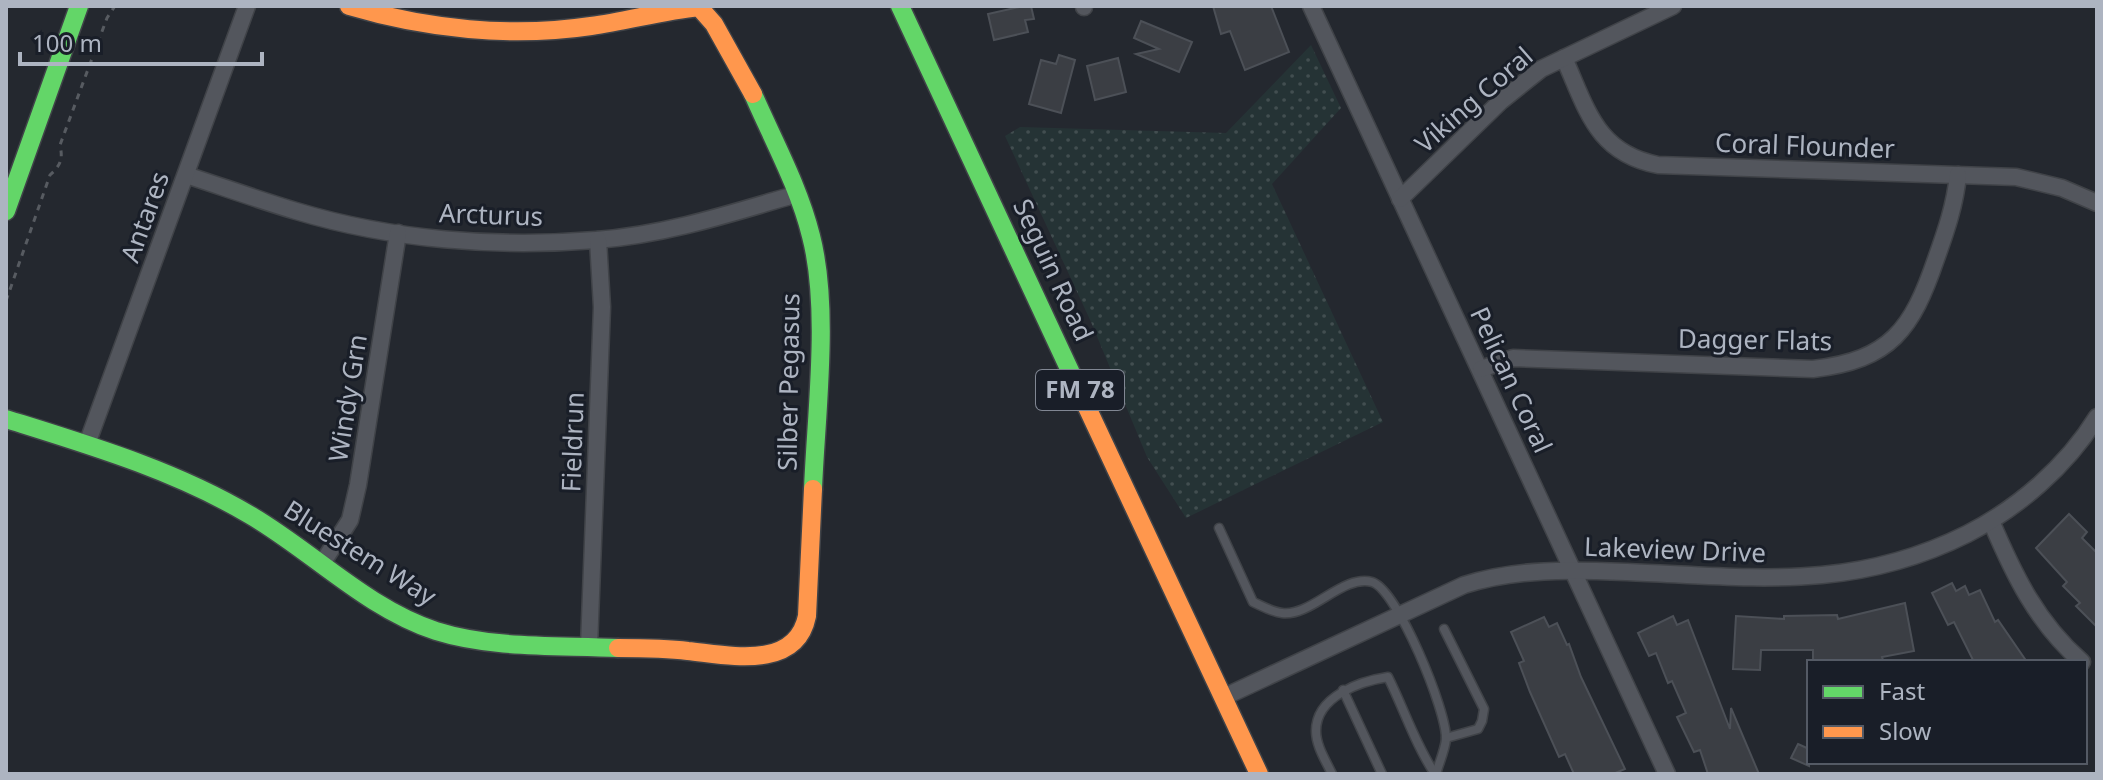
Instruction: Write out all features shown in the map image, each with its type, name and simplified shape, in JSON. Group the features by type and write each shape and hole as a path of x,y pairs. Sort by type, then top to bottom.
{"street":[{"path":"6,211 11,183 79,6"},
{"name":"Antares","path":"87,444 247,6"},
{"path":"349,6 374,15 438,26 516,30 589,26 649,13 699,7"},
{"name":"Seguin Road","path":"900,6 1259,774"},
{"name":"Pelican Coral","path":"1311,6 1667,774"},
{"name":"Viking Coral","path":"1400,199 1521,84 1541,69 1673,6"},
{"name":"Silber Pegasus","path":"699,7 714,24 745,77 797,194 812,238 821,308 807,616 798,639"},
{"name":"Coral Flounder","path":"1564,58 1596,128 1619,151 1642,162 2016,177 2041,181 2097,203"},
{"name":"Arcturus","path":"186,175 298,212 398,233 500,242 598,240 703,222 797,194"},
{"name":"Dagger Flats","path":"1481,369 1513,358 1813,369 1846,365 1862,359 1890,342 1919,305 1956,203 1958,175"},
{"name":"Windy Grn","path":"323,562 350,520 358,485 398,233"},
{"name":"Fieldrun","path":"589,646 602,307 598,240"},
{"name":"Lakeview Drive","path":"1224,697 1464,585 1495,575 1571,570 1793,579 1841,575 1923,554 1991,521 2054,470 2097,417"},
{"name":"Bluestem Way","path":"6,419 87,444 203,490 287,536 400,614 434,630 516,642 690,651 732,657 770,652 789,646 798,639"},
{"path":"1991,521 2016,578 2035,611 2060,643 2080,660"}],"lane":[{"path":"1219,528 1253,602 1281,613 1294,612 1358,581 1371,581 1382,587 1423,663 1440,705 1446,738 1435,774"},
{"path":"1444,629 1484,709 1478,729 1446,738"},
{"path":"1332,774 1321,752 1316,730 1323,709 1343,690 1388,677 1420,751 1435,774"},
{"path":"1343,690 1382,774"}],"path":[{"path":"6,301 50,175 59,166 62,157 60,145 107,18 115,6"}],"shaded area":[{"path":"1311,45 1341,108 1272,184 1383,422 1186,518 1147,457 1091,322 1005,136 1020,127 1226,133"}],"building":[{"path":"1031,6 1034,19 1025,20 1028,32 994,40 988,14"},
{"path":"1213,6 1271,6 1289,52 1245,70 1230,31 1221,34"},
{"path":"1141,21 1192,42 1179,72 1136,54 1159,49 1134,38"},
{"path":"1059,55 1075,60 1061,113 1029,104 1041,60 1056,64"},
{"path":"1118,58 1126,92 1095,100 1087,66"},
{"path":"2069,514 2087,532 2082,538 2097,553 2097,627 2076,606 2080,603 2063,586 2067,582 2036,548"},
{"path":"1952,583 1956,591 1965,586 1969,595 1980,590 1995,622 1998,620 2026,660 1973,660 1954,622 1948,625 1932,593"},
{"path":"1905,603 1914,651 1882,657 1883,660 1813,660 1813,650 1761,650 1760,670 1733,669 1736,616 1784,619 1784,616 1837,615 1838,619"},
{"path":"1673,616 1677,625 1688,620 1730,729 1731,708 1759,774 1708,774 1700,750 1694,752 1677,717 1686,713 1672,681 1668,683 1656,653 1649,656 1638,633"},
{"path":"1544,617 1549,627 1557,623 1569,644 1581,677 1625,769 1613,774 1574,774 1565,754 1559,757 1530,692 1519,663 1524,661 1511,632"},
{"path":"1798,744 1807,748 1809,766 1791,758"}],"traffic: fast":[{"path":"6,211 79,6"},
{"path":"900,6 1085,403"},
{"path":"753,94 800,200 817,265 821,328 813,489"},
{"path":"6,419 131,460 221,499 273,529 363,594 410,621 436,631 480,641 618,648"}],"traffic: slow":[{"path":"349,6 438,26 500,31 561,30 699,7 714,24 753,94"},
{"path":"1085,403 1259,774"},
{"path":"618,648 758,656 789,645 800,633 807,616 813,489"}]}
